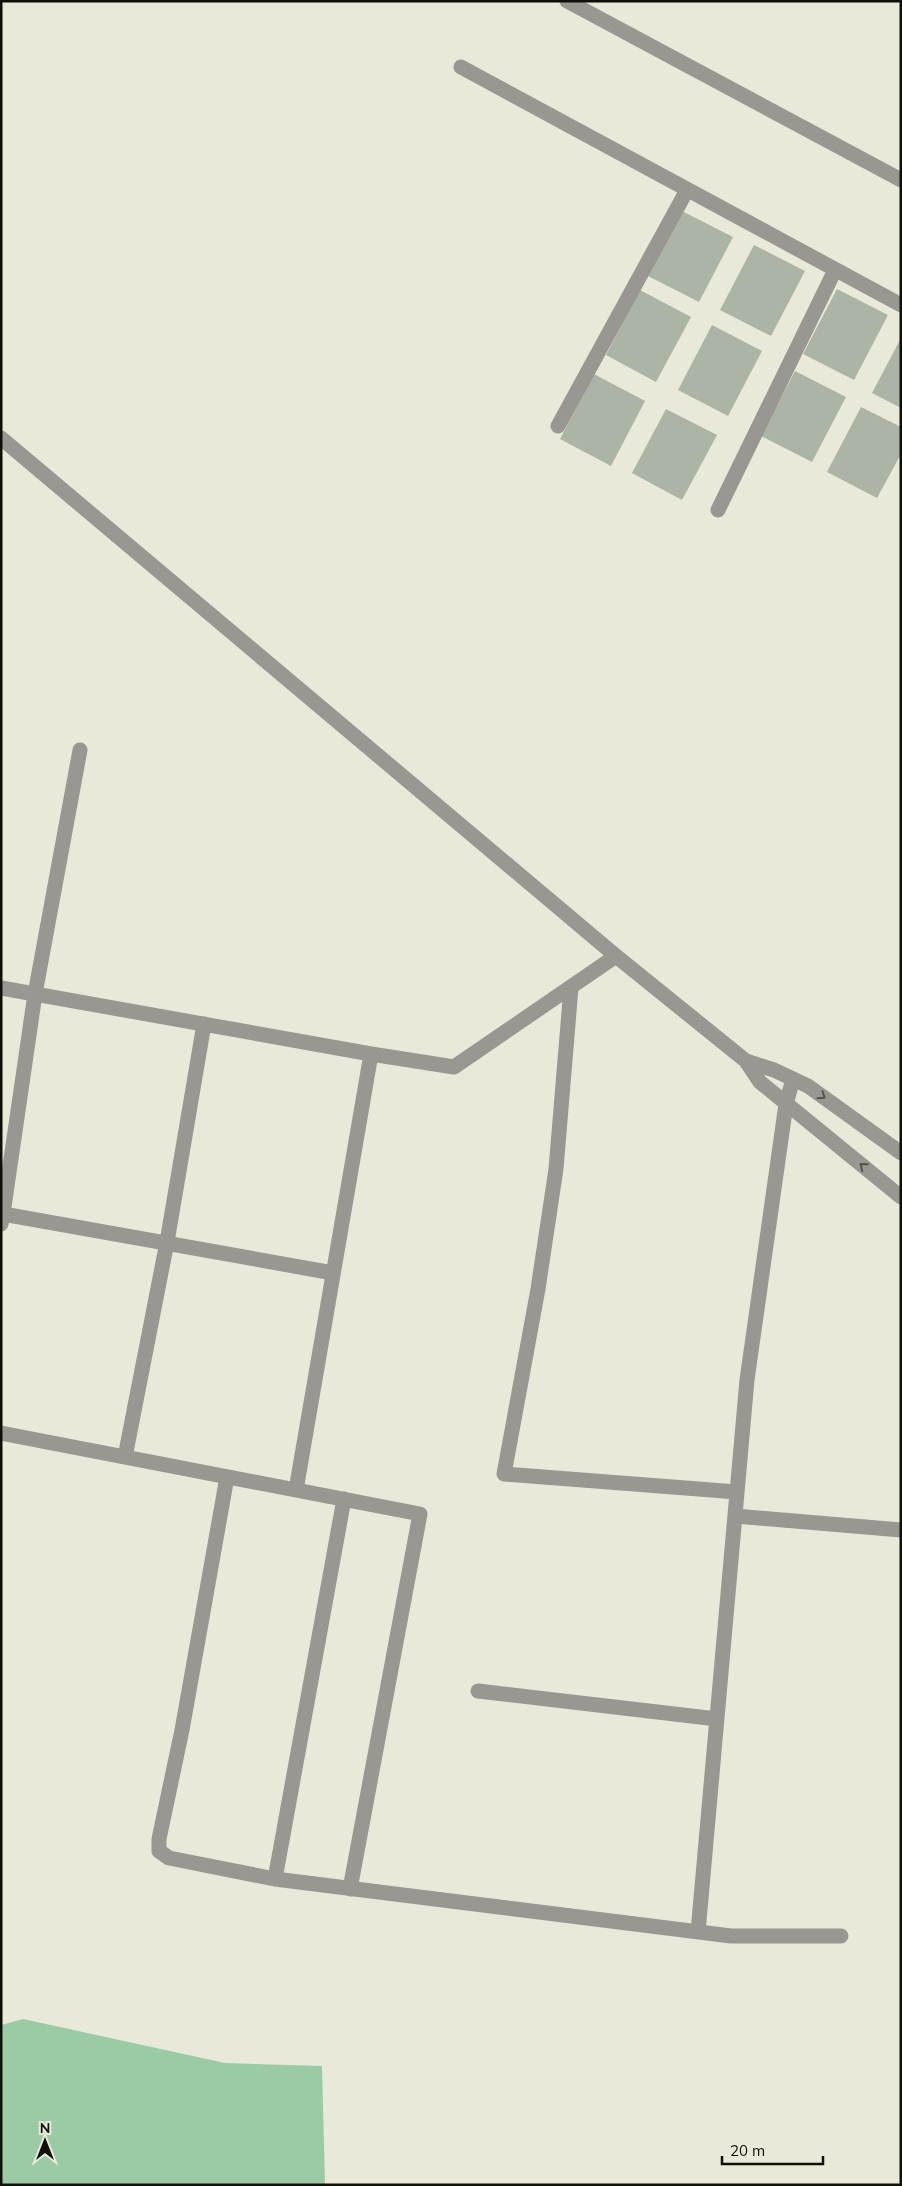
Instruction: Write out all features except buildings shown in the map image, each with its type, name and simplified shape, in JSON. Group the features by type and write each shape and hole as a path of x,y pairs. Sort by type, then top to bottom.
{"street":[{"path":"567,1 901,180"},
{"path":"461,67 901,305"},
{"path":"558,426 688,190"},
{"path":"718,510 835,270"},
{"path":"1,438 616,956 746,1061 760,1082 901,1197"},
{"path":"80,750 35,994 2,1217 167,1242 333,1273"},
{"path":"1,988 454,1067 616,956"},
{"path":"571,988 556,1168 538,1290 504,1474 737,1492"},
{"path":"125,1457 167,1242 204,1024"},
{"path":"296,1490 372,1054"},
{"path":"746,1061 774,1070 808,1086 901,1153"},
{"path":"698,1932 747,1380 786,1104 793,1079"},
{"path":"1,1433 420,1514 350,1889"},
{"path":"227,1477 182,1730 159,1839 159,1851 169,1858 275,1879 350,1889 731,1936 841,1936"},
{"path":"275,1879 344,1499"},
{"path":"735,1516 901,1530"},
{"path":"478,1691 718,1719"}],"shaded area":[{"path":"23,2019 225,2063 322,2066 325,2185 1,2185 1,2025"}]}
